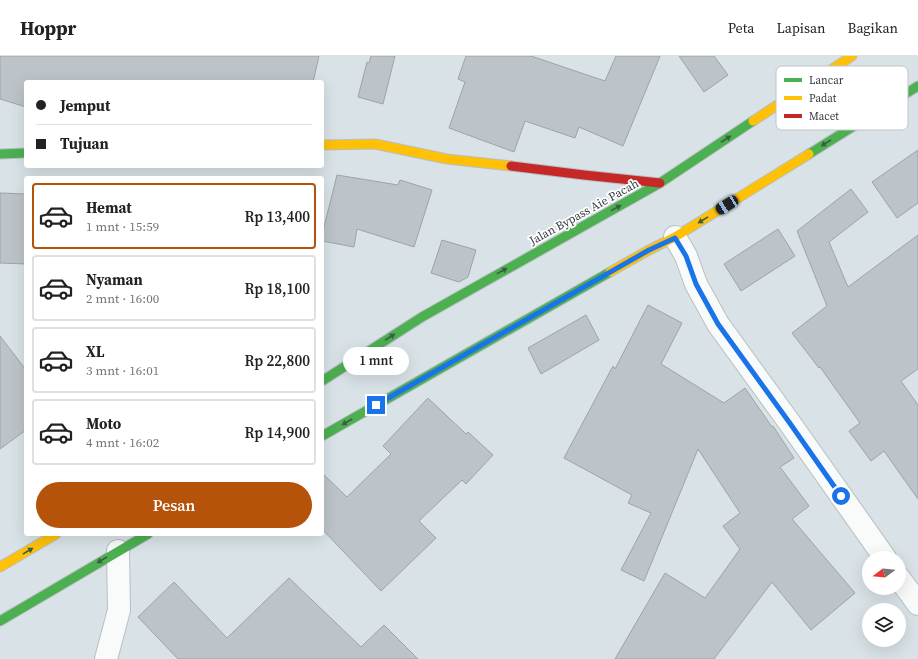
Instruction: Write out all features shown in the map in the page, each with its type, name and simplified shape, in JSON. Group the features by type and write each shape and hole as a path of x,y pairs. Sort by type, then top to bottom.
{"main road":[{"name":"Jalan Bypass Aie Pacah","path":"837,66 852,56"},
{"path":"908,92 918,86"},
{"name":"Jalan Bypass Aie Pacah","path":"324,380 422,317 660,183 776,106"},
{"path":"324,435 628,262 675,238 848,130"},
{"path":"324,145 375,144 447,160 498,164 660,183"},
{"path":"0,154 24,153"},
{"path":"0,567 53,536"},
{"path":"0,622 144,536"}],"street":[{"path":"675,238 686,256 696,284 718,324 880,551"},
{"path":"106,659 119,610 118,551"},
{"path":"906,588 918,604"}],"building":[{"path":"0,56 319,56 313,80 24,80 24,106 0,99"},
{"path":"371,56 395,56 383,104 358,97 367,62 369,63"},
{"path":"466,56 531,56 605,81 616,56 660,56 623,146 579,127 575,138 525,121 514,152 449,128 465,82 458,79"},
{"path":"679,56 714,56 728,75 704,92"},
{"path":"918,150 918,203 897,218 872,182"},
{"path":"337,175 398,185 400,180 432,190 414,247 357,229 354,247 324,241 324,227"},
{"path":"851,189 868,212 829,242 848,287 918,235 918,369 901,381 918,405 918,499 884,451 871,461 849,431 860,423 820,367 819,368 792,333 827,306 797,231"},
{"path":"0,193 24,194 24,264 0,263"},
{"path":"778,229 795,256 741,291 724,264"},
{"path":"442,240 476,250 468,277 459,282 431,273"},
{"path":"648,305 682,323 661,364 724,403 745,388 794,458 780,467 809,506 792,519 855,593 811,630 772,582 714,659 615,659 665,573 705,598 740,549 723,526 740,513 698,449 644,581 621,570 651,513 628,503 632,495 564,458 613,366 615,369"},
{"path":"586,315 599,340 541,374 528,348"},
{"path":"0,336 24,367 24,431 0,449"},
{"path":"428,398 466,434 468,432 493,455 466,484 462,480 419,521 436,538 381,591 324,531 324,475 347,497 391,454 383,446"},
{"path":"289,578 361,647 384,625 418,659 178,659 138,617 174,582 227,638"}],"traffic: fast":[{"path":"908,92 918,86"},
{"path":"324,380 422,317 660,183 753,121"},
{"path":"809,154 847,130"},
{"path":"0,154 24,153"},
{"path":"324,435 610,272"},
{"path":"0,621 145,536"}],"traffic: slow":[{"path":"837,66 852,56"},
{"path":"753,121 776,106"},
{"path":"324,145 375,144 447,159 511,166"},
{"path":"610,272 675,237 809,154"},
{"path":"0,567 53,536"}],"traffic: jam":[{"path":"511,166 660,183"}],"route":[{"path":"376,405 649,250 675,238 686,256 696,284 718,324 841,496"}]}
